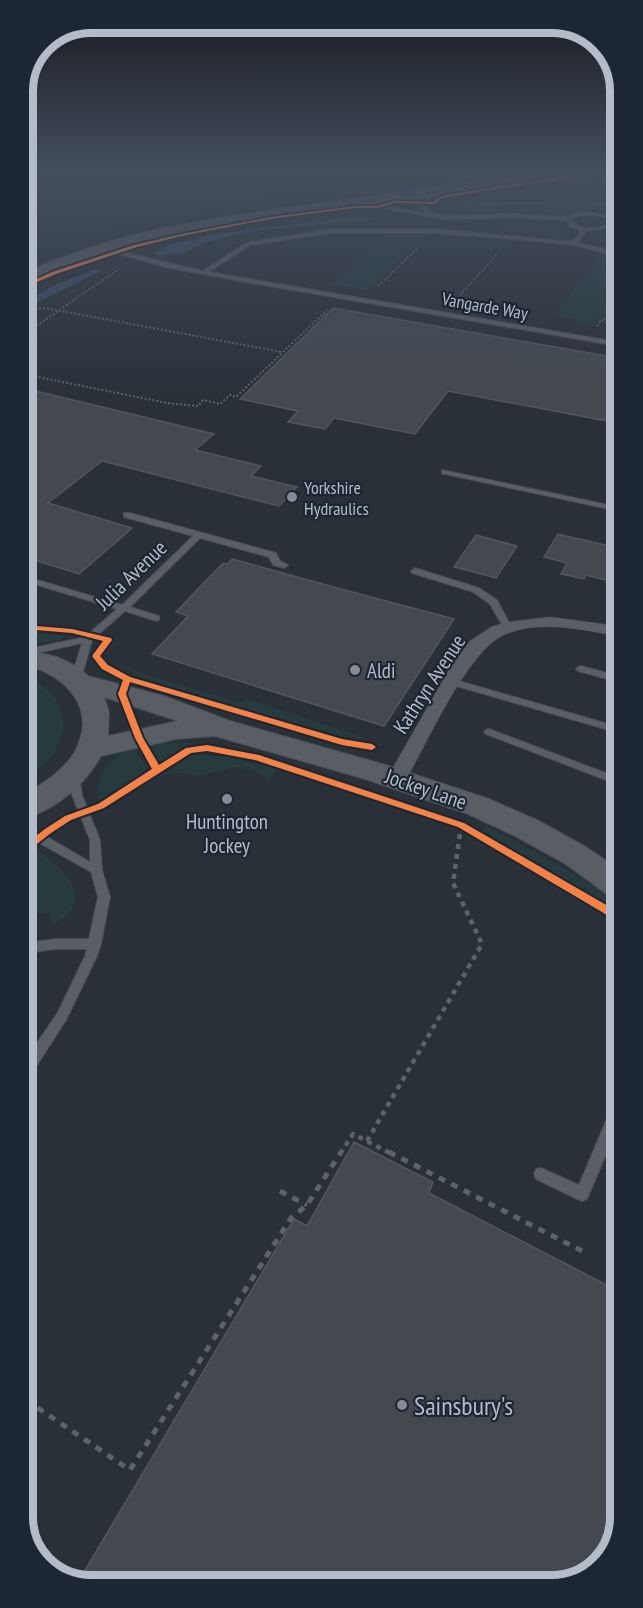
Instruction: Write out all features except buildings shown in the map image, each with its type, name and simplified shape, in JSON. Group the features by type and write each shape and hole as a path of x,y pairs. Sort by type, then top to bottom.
{"street":[{"path":"33,260 77,245"},
{"path":"33,276 117,245"},
{"name":"Kathryn Avenue","path":"397,778 468,656 485,639 508,628 546,624 592,626 610,629"},
{"path":"33,658 51,663 79,681 92,697 97,713 97,731 91,749 74,774 52,792 33,803"},
{"name":"Jockey Lane","path":"79,681 180,710 217,727 397,778 493,813 544,836 594,866 610,879"},
{"name":"Jockey Lane","path":"91,749 176,730 217,727"}],"lane":[{"path":"205,272 246,245"},
{"path":"580,245 610,252"},
{"name":"Vangarde Way","path":"100,250 205,272 610,343"},
{"path":"445,472 610,507"},
{"path":"127,515 198,536 215,536 273,555 276,563 284,565"},
{"path":"187,532 195,525"},
{"name":"Julia Avenue","path":"33,653 88,639 125,608 198,536"},
{"path":"415,571 476,590 494,602 508,628"},
{"path":"33,581 156,618"},
{"name":"Julia Avenue","path":"79,681 88,639"},
{"path":"581,669 610,677"},
{"path":"452,682 610,727"},
{"path":"489,732 610,779"},
{"path":"33,1060 62,1016 95,944 104,897 96,870 95,840 77,795 74,774"},
{"path":"33,835 96,870"},
{"path":"33,947 56,944 95,944"},
{"path":"541,1174 582,1194 610,1129"}],"path":[{"path":"444,314 504,245"},
{"path":"33,328 123,267"},
{"path":"33,376 167,403 198,406 203,400 220,404 230,395 236,397 333,304"},
{"path":"33,309 58,311 282,352"},
{"path":"367,1141 482,944 453,883 457,824 471,831"},
{"path":"33,1405 130,1470 291,1218 307,1205 353,1134 584,1252"},
{"path":"280,1191 307,1205"}],"green space":[{"path":"33,245 52,245 33,251"},
{"path":"92,245 130,245 33,272 33,265"},
{"path":"373,245 416,245 367,290 330,284"},
{"path":"601,253 610,255 610,307 603,318 599,317 593,326 575,322 576,319 555,315"},
{"path":"33,633 69,636 52,642 33,644"},
{"path":"104,658 142,674 241,703 246,699 372,740 344,737 172,688 139,676"},
{"path":"33,681 49,691 62,712 64,724 62,737 47,762 33,772"},
{"path":"193,743 165,762 156,759 149,744"},
{"path":"134,747 148,771 99,803 98,784 105,769 117,756"},
{"path":"193,754 230,757 277,769 268,781 254,770 234,767 200,776 178,773 159,777"},
{"path":"485,826 587,882 610,897 610,906 483,831"},
{"path":"35,848 49,859 70,880 74,888 76,897 73,908 53,925 48,913 33,913 33,850"}],"water":[{"path":"169,245 201,245 184,253 158,256 154,253"},
{"path":"96,269 101,271 33,306 33,297 54,285"}],"cycle path":[{"path":"33,282 54,273 140,245"},
{"path":"33,628 72,631 108,640 96,656 105,667 127,679 342,742 372,747"},
{"path":"127,679 122,694 139,738 157,770"},
{"path":"33,844 68,818 101,806 189,750 207,748 256,757 461,825 610,913"}],"place":[{"name":"Yorkshire Hydraulics","path":"292,497"},
{"name":"Aldi","path":"355,670"},
{"name":"Huntington Jockey","path":"227,799"},
{"name":"Sainsbury's","path":"402,1405"}]}
